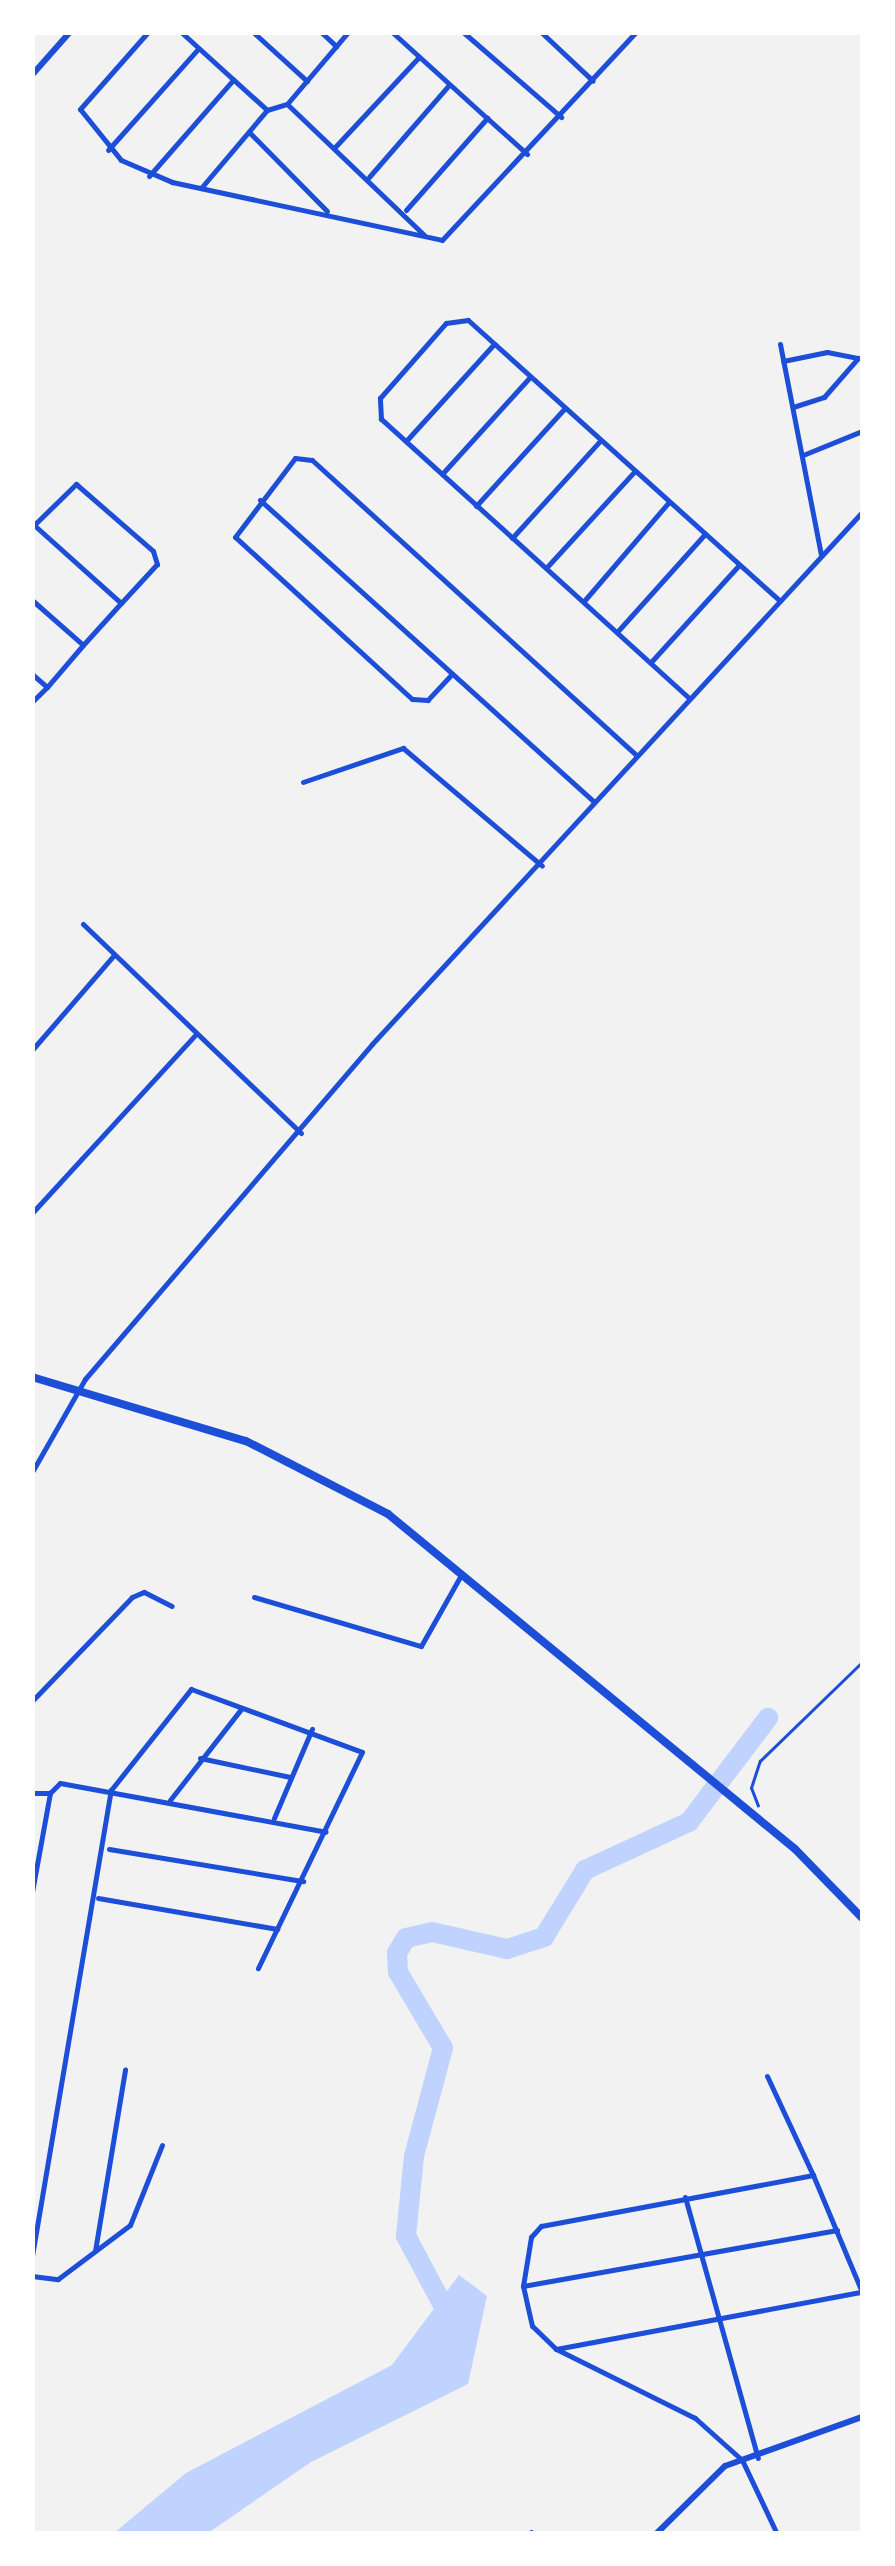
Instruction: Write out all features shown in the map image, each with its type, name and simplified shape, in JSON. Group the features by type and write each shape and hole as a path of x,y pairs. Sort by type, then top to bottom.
{"main road":[{"path":"32,1377 322,1474 463,1572 736,1799 862,1918"}],"street":[{"path":"32,75 70,32"},
{"path":"148,32 82,104 84,124 108,150 150,176 327,212 425,238 455,234 636,32"},
{"path":"181,32 266,110"},
{"path":"253,32 307,80"},
{"path":"321,32 336,46"},
{"path":"200,188 266,110 287,104 348,32"},
{"path":"392,32 527,154"},
{"path":"463,32 561,117"},
{"path":"540,32 593,81"},
{"path":"620,32 629,40"},
{"path":"108,150 198,48"},
{"path":"335,147 419,57"},
{"path":"150,176 233,80"},
{"path":"369,178 450,85"},
{"path":"287,104 406,210 425,238"},
{"path":"406,210 487,118"},
{"path":"249,132 327,212"},
{"path":"689,698 406,441 377,403 434,336 461,318 779,600"},
{"path":"406,441 494,344"},
{"path":"780,344 821,554"},
{"path":"783,361 860,358"},
{"path":"793,407 824,397 860,358"},
{"path":"442,474 530,377"},
{"path":"476,506 564,409"},
{"path":"803,454 862,432"},
{"path":"512,538 599,442"},
{"path":"450,676 428,700 412,699 238,541 234,528 307,457 635,754"},
{"path":"546,568 634,472"},
{"path":"32,702 156,564 138,538 76,484 33,526 120,603"},
{"path":"260,500 450,676 594,802"},
{"path":"584,601 668,503"},
{"path":"32,1472 78,1390 302,1133 372,1044 542,866 635,754 862,512"},
{"path":"617,632 704,534"},
{"path":"651,662 740,565"},
{"path":"32,600 83,645"},
{"path":"32,674 46,687"},
{"path":"304,782 403,748 542,866"},
{"path":"82,924 302,1133"},
{"path":"32,1050 114,955"},
{"path":"32,1213 196,1034"},
{"path":"254,1597 422,1646 463,1572"},
{"path":"32,1701 132,1597 144,1592 172,1606"},
{"path":"32,2256 108,1849 111,1790 187,1691 312,1729 362,1752 258,1968"},
{"path":"170,1800 198,1758 241,1709"},
{"path":"273,1819 312,1729"},
{"path":"198,1758 290,1778"},
{"path":"32,1793 50,1793 65,1782 326,1832"},
{"path":"32,1892 50,1793"},
{"path":"108,1849 303,1881"},
{"path":"98,1898 278,1930"},
{"path":"94,2252 125,2068"},
{"path":"556,2349 716,2316 862,2292 767,2076"},
{"path":"32,2276 58,2279 142,2209 162,2145"},
{"path":"777,2534 742,2460 662,2396 556,2349 527,2318 523,2286 541,2226 813,2175"},
{"path":"685,2197 758,2458"},
{"path":"523,2286 701,2258 837,2230"},
{"path":"656,2534 742,2460 758,2458 862,2417"}],"path":[{"path":"766,1826 751,1788 760,1761 862,1662"}],"water":[{"path":"459,2275 487,2296 468,2384 311,2462 208,2533 114,2533 186,2473 392,2365"}],"waterway":[{"path":"453,2324 406,2236 414,2156 443,2048 398,1972 397,1953 406,1938 432,1932 507,1949 544,1937 585,1870 689,1822 768,1718"}]}
